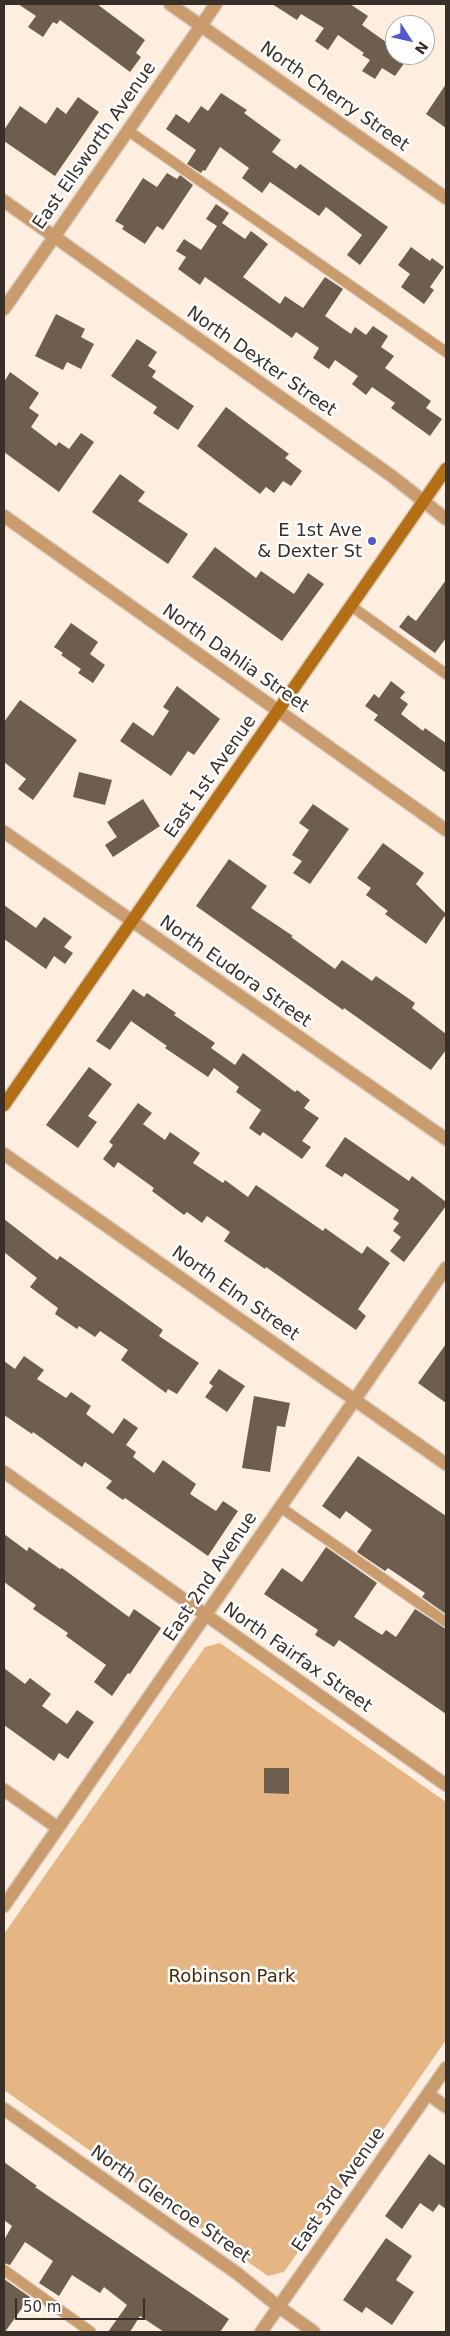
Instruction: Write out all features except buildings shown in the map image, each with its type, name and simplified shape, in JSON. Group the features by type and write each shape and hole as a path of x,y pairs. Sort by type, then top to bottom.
{"street":[{"name":"North Cherry Street","path":"170,4 446,198"},
{"name":"East Ellsworth Avenue","path":"4,309 216,4"},
{"name":"North Dexter Street","path":"4,201 385,472 446,520"},
{"name":"East 1st Avenue","path":"4,1104 446,469"},
{"name":"North Dahlia Street","path":"4,516 446,830"},
{"name":"North Eudora Street","path":"4,832 446,1139"},
{"name":"North Elm Street","path":"4,1154 446,1464"},
{"name":"East 2nd Avenue","path":"4,1906 354,1398 446,1268"},
{"name":"North Fairfax Street","path":"4,1472 446,1785"},
{"path":"4,1790 58,1828"},
{"name":"East 3rd Avenue","path":"261,2332 446,2068"},
{"path":"428,2094 446,2107"},
{"name":"North Glencoe Street","path":"4,2109 238,2274 314,2332"}],"lane":[{"path":"127,130 446,352"},
{"path":"351,606 446,674"},
{"path":"280,1507 446,1622"},
{"path":"4,2270 91,2332"}],"green space":[{"name":"Robinson Park","path":"220,1643 446,1802 446,2040 284,2272 268,2276 4,2090 4,1934 205,1647"}],"place":[{"name":"E 1st Ave & Dexter St","path":"372,541"}]}
